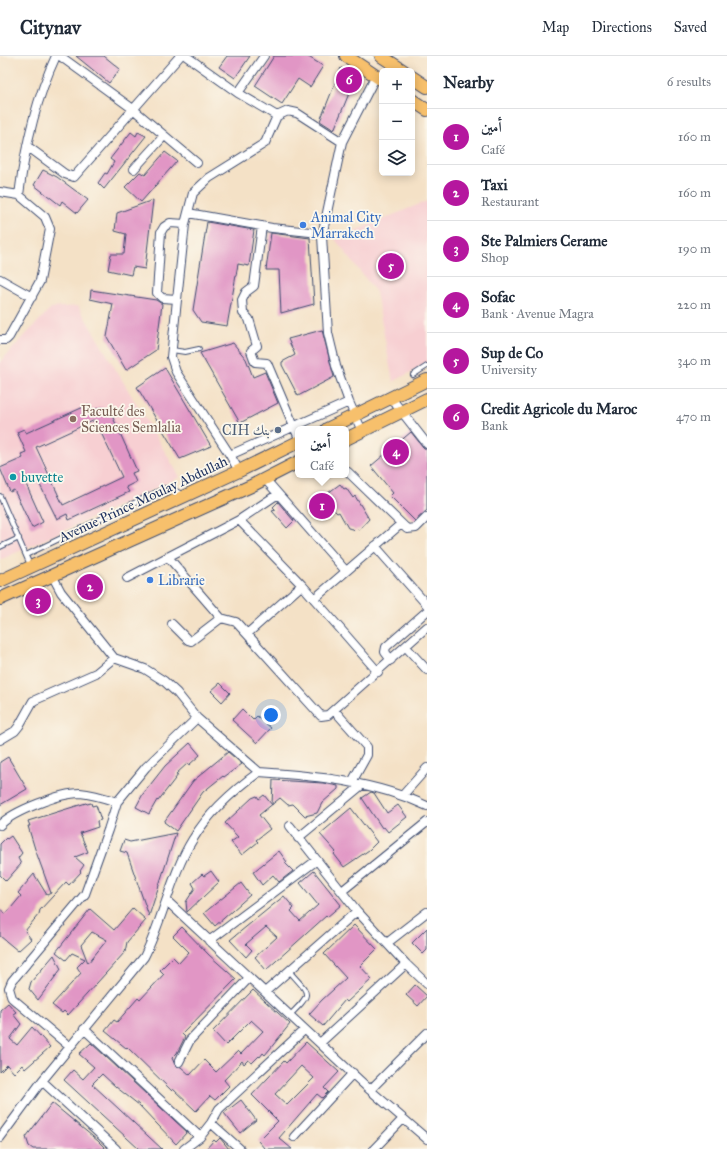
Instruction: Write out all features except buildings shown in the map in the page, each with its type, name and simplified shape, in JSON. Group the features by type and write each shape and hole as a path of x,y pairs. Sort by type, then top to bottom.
{"main road":[{"path":"346,56 379,78"},
{"path":"381,56 399,68"},
{"path":"415,79 427,87"},
{"path":"415,102 427,110"},
{"path":"333,426 427,380"},
{"path":"349,438 427,399"},
{"name":"Avenue Prince Moulay Abdullah","path":"0,581 239,471 295,443"},
{"path":"0,599 265,479 295,464"}],"street":[{"path":"19,195 30,124 37,101 56,56"},
{"path":"60,56 133,109 197,163"},
{"path":"27,146 65,174 74,177 180,56"},
{"path":"186,56 238,93 277,116"},
{"path":"238,93 264,56"},
{"path":"362,431 349,402 336,366 328,333 322,236 342,142 379,78"},
{"path":"239,471 176,372 171,357 185,224 190,200 198,187 208,178 265,144 277,116 288,111 297,113 323,132 342,142"},
{"path":"134,169 164,136"},
{"path":"0,192 19,195 45,217 50,230 44,272 32,297 9,337 6,340 0,340"},
{"path":"188,213 262,226 310,232 322,236"},
{"path":"177,299 162,298 157,293 161,232 164,227 170,223 185,224"},
{"path":"230,455 294,427 267,363 255,362 251,351 257,346 249,319 244,313 242,300 246,292 254,286 262,226"},
{"path":"0,279 32,297"},
{"path":"391,398 427,444"},
{"path":"296,426 349,402"},
{"path":"349,473 407,529 412,529 427,517"},
{"path":"265,479 346,570"},
{"path":"127,578 239,520 278,494"},
{"path":"239,520 314,598 378,672"},
{"path":"314,598 401,524"},
{"path":"375,546 427,605"},
{"path":"168,558 221,618 236,622 317,713 325,716 378,672 427,627"},
{"path":"52,575 61,592 114,658 145,669 164,681 177,693 197,718 259,772 320,776 352,782 403,795 427,806"},
{"path":"247,634 302,585"},
{"path":"391,660 385,652 386,647 427,611"},
{"path":"172,624 188,640 191,641 221,618"},
{"path":"406,647 427,670"},
{"path":"0,739 15,731 33,701 96,673 114,658"},
{"path":"334,710 367,747 368,751 352,782"},
{"path":"70,1047 12,998 9,988 12,981 85,894 117,802 146,767 197,718"},
{"path":"403,795 427,768"},
{"path":"0,1138 42,1081 144,957 193,839 217,809 238,787 259,772"},
{"path":"298,838 362,785"},
{"path":"0,825 9,817 30,807 71,794 96,795 117,802"},
{"path":"342,890 427,822"},
{"path":"290,826 298,838 342,890 357,911 406,964 427,984"},
{"path":"209,941 317,860"},
{"path":"167,901 402,1120 426,1136"},
{"path":"265,992 357,911"},
{"path":"387,943 427,912"},
{"path":"320,1043 406,964"},
{"path":"179,1062 190,1040 249,978"},
{"path":"84,1030 200,1137"},
{"path":"184,1149 200,1137 211,1123 219,1109 304,1030"},
{"path":"370,1090 427,1033"},
{"path":"294,1137 353,1073"},
{"path":"42,1081 116,1149"},
{"path":"374,1149 402,1120"},
{"path":"211,1123 240,1149"}],"lane":[{"path":"172,350 185,352 199,349"},
{"path":"413,375 427,366"},
{"path":"26,555 165,488 171,488 185,496"},
{"path":"0,496 31,566"},
{"path":"0,547 19,538"},
{"path":"289,971 308,994 290,1015"}],"shaded area":[{"path":"427,201 427,363 393,382 376,292 335,239"},
{"name":"Faculté des Sciences Semlalia","path":"78,306 180,477 0,560 0,362 51,308"}],"place":[{"name":"Credit Agricole du Maroc","path":"349,80"},
{"name":"Animal City Marrakech","path":"303,225"},
{"name":"Sup de Co","path":"391,266"},
{"name":"Faculté des Sciences Semlalia","path":"73,419"},
{"name":"CIH بنك","path":"278,430"},
{"name":"Sofac","path":"396,452"},
{"name":"buvette","path":"13,477"},
{"name":"أمين","path":"322,506"},
{"name":"Librarie","path":"150,580"},
{"name":"Taxi","path":"90,587"},
{"name":"Ste Palmiers Cerame","path":"38,601"}]}
